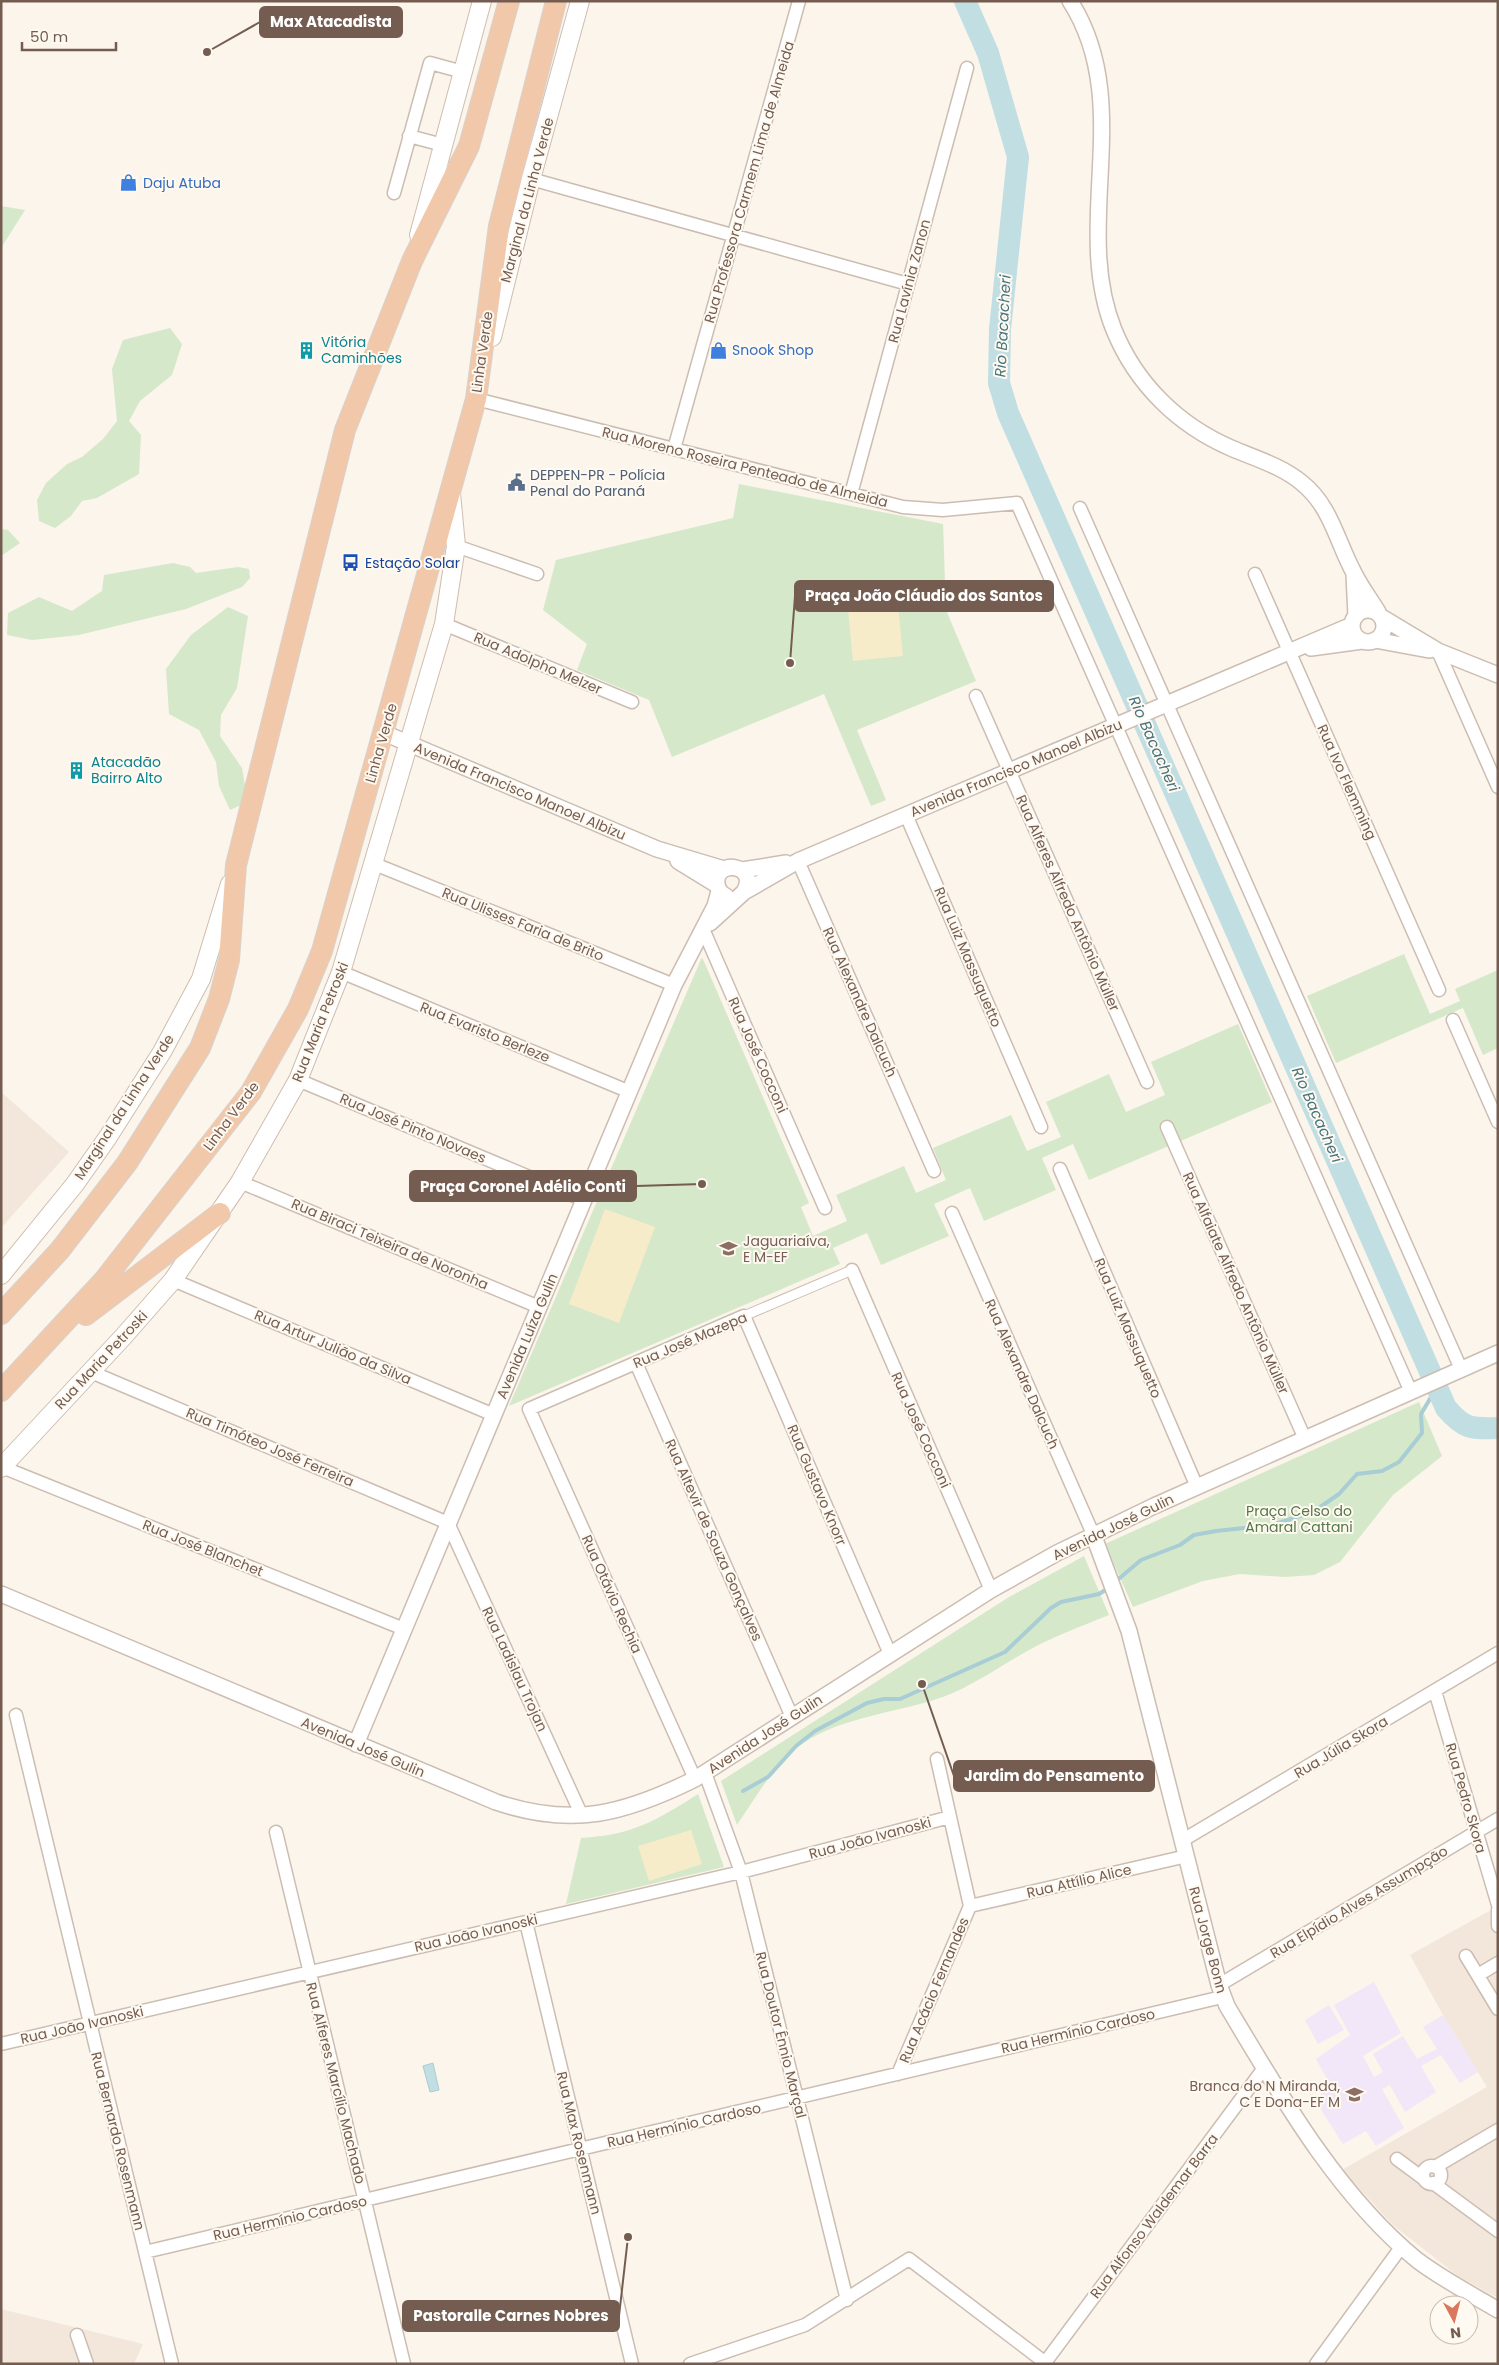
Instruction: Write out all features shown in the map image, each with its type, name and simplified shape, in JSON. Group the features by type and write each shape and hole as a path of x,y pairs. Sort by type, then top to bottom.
{"highway":[{"path":"1,1314 60,1250 127,1163 200,1048 219,999 229,960 236,865 345,430 412,261 469,146 509,1"},
{"name":"Linha Verde","path":"1,1391 85,1303 151,1222 251,1092 298,1009 322,951 476,398 499,226 556,1"},
{"path":"44,1346 220,1212"}],"main road":[{"path":"412,261 482,1"},
{"name":"Marginal da Linha Verde","path":"476,398 531,179 580,1"},
{"name":"Rua Maria Petroski","path":"2,1467 91,1372 173,1280 240,1182 298,1080 341,972 444,624 456,546 451,490"},
{"name":"Marginal da Linha Verde","path":"1,1276 81,1176 162,1052 201,979 236,865"}],"street":[{"name":"Rua Professora Carmem Lima de Almeida","path":"674,449 799,1"},
{"path":"1070,1 1086,33 1100,82 1103,124 1099,269 1107,310 1122,348 1144,382 1172,412 1187,424 1218,443 1280,470 1310,489 1331,518 1354,573 1380,615 1384,628 1369,641 1355,634 1354,573"},
{"path":"394,193 430,63 463,72"},
{"name":"Rua Lavínia Zanon","path":"851,494 967,68"},
{"path":"409,136 443,145"},
{"path":"531,179 908,284"},
{"name":"Rua Moreno Roseira Penteado de Almeida","path":"476,398 903,507 953,509 1017,503 1119,724"},
{"path":"1080,508 1161,706 1455,1372"},
{"path":"456,546 537,574"},
{"name":"Rua Ivo Flemming","path":"1255,574 1439,990"},
{"path":"1354,620 1368,610 1380,615"},
{"name":"Avenida Francisco Manoel Albizu","path":"1380,615 1438,651 1498,675"},
{"name":"Avenida Francisco Manoel Albizu","path":"741,894 798,861 1289,652 1354,620"},
{"name":"Rua Adolpho Melzer","path":"444,624 632,702"},
{"name":"Avenida Francisco Manoel Albizu","path":"1289,652 1369,641 1438,651"},
{"path":"1438,651 1498,787"},
{"name":"Rua Alferes Alfredo Antônio Müller","path":"976,696 1147,1082"},
{"path":"1119,724 1415,1390"},
{"name":"Avenida Francisco Manoel Albizu","path":"384,733 657,849 724,869"},
{"name":"Rua Luiz Massuquetto","path":"906,815 1041,1127"},
{"name":"Avenida Francisco Manoel Albizu","path":"657,849 718,888"},
{"name":"Avenida Francisco Manoel Albizu","path":"742,870 798,861"},
{"name":"Rua Alexandre Dalcuch","path":"798,861 934,1171"},
{"name":"Rua Ulisses Faria de Brito","path":"372,863 674,985"},
{"path":"733,867 742,870 747,878 741,894 728,897 718,888 718,876 724,869 733,867"},
{"name":"Avenida Luíza Gulin","path":"356,1744 674,985 703,929 718,888"},
{"name":"Avenida Luíza Gulin","path":"703,929 741,894"},
{"name":"Rua José Cocconi","path":"703,929 825,1208"},
{"name":"Rua Evaristo Berleze","path":"341,972 630,1092"},
{"path":"1453,1020 1498,1122"},
{"name":"Rua José Pinto Novaes","path":"298,1080 584,1200"},
{"name":"Rua Alfaiate Alfredo Antônio Müller","path":"1167,1127 1305,1439"},
{"name":"Rua Luiz Massuquetto","path":"1060,1170 1197,1487"},
{"name":"Rua Biraci Teixeira de Noronha","path":"240,1182 539,1307"},
{"name":"Rua Alexandre Dalcuch","path":"952,1212 1093,1534"},
{"name":"Rua José Cocconi","path":"852,1270 991,1590"},
{"name":"Rua José Mazepa","path":"529,1409 852,1270"},
{"name":"Rua Artur Julião da Silva","path":"173,1280 494,1415"},
{"name":"Rua Gustavo Knorr","path":"744,1316 890,1654"},
{"name":"Avenida José Gulin","path":"1,1594 512,1808 545,1815 582,1816 647,1800 700,1776 991,1590 1093,1534 1498,1353"},
{"name":"Rua Altevir de Souza Gonçalves","path":"636,1363 792,1717"},
{"name":"Rua Timóteo José Ferreira","path":"91,1372 448,1523"},
{"name":"Rua Otávio Rechia","path":"529,1409 700,1776"},
{"name":"Rua José Blanchet","path":"2,1467 404,1629"},
{"name":"Rua Ladislau Trojan","path":"448,1523 582,1816"},
{"name":"Rua Jorge Bonn","path":"1093,1534 1129,1631 1221,1991 1264,2068 1299,2124 1331,2167 1402,2246 1429,2268 1498,2310"},
{"name":"Rua Júlia Skora","path":"1183,1840 1498,1653"},
{"name":"Rua Pedro Skora","path":"1435,1691 1498,1907 1498,1926"},
{"name":"Rua Bernardo Rosenmann","path":"16,1715 172,2364"},
{"name":"Rua Acácio Fernandes","path":"898,2074 970,1906 937,1759"},
{"name":"Rua Doutor Ênnio Marçal","path":"700,1776 741,1872 847,2300"},
{"name":"Rua João Ivanoski","path":"1,2044 741,1872 950,1817"},
{"name":"Rua Elpídio Alves Assumpção","path":"1221,1991 1498,1819"},
{"name":"Rua Alferes Marcílio Machado","path":"276,1832 404,2364"},
{"name":"Rua Attílio Alice","path":"970,1906 1187,1856"},
{"name":"Rua Max Rosenmann","path":"526,1922 632,2364"},
{"path":"1466,1956 1498,2009"},
{"path":"1478,1975 1498,1964"},
{"name":"Rua Hermínio Cardoso","path":"145,2252 898,2074 1221,1991"},
{"name":"Rua Alfonso Waldemar Barra","path":"1046,2363 1264,2068"},
{"path":"1429,2181 1441,2176 1440,2170 1435,2167 1498,2130"},
{"path":"1397,2159 1498,2231"},
{"path":"1316,2364 1402,2246"},
{"path":"690,2364 792,2331 824,2315 910,2258 1046,2363"},
{"path":"77,2335 87,2364"}],"shaded area":[{"path":"1,1092 69,1152 1,1228"},
{"path":"1498,1906 1498,2298 1458,2276 1394,2226 1342,2170 1487,2087 1443,2015 1410,1955"},
{"path":"1374,1982 1401,2033 1363,2056 1374,2077 1383,2072 1373,2054 1403,2036 1417,2059 1437,2049 1423,2027 1443,2015 1478,2072 1460,2083 1441,2055 1421,2066 1436,2092 1405,2112 1390,2085 1382,2089 1404,2128 1376,2146 1366,2131 1343,2144 1314,2099 1332,2088 1316,2059 1350,2035 1334,2005"},
{"path":"1329,2005 1344,2030 1318,2044 1305,2020"},
{"path":"1,2309 143,2344 134,2364 1,2364"}],"green space":[{"path":"1,206 25,210 1,248"},
{"path":"170,328 182,344 172,375 140,401 129,421 141,435 139,474 97,498 82,501 71,516 55,528 39,521 37,500 46,483 67,464 82,457 103,439 117,421 112,369 123,340"},
{"path":"739,484 943,524 946,610 976,681 857,730 886,800 871,806 824,694 672,757 649,700 577,670 587,644 543,610 556,560 733,518"},
{"path":"1,529 8,530 20,543 1,556"},
{"path":"173,563 190,567 196,573 238,567 249,569 250,578 242,587 186,609 79,635 32,640 7,635 8,613 39,597 72,611 102,591 104,575"},
{"path":"228,607 248,616 237,688 221,715 220,736 242,768 248,802 230,810 219,786 216,762 199,730 169,714 166,669 191,635"},
{"path":"1404,954 1430,1014 1460,1001 1455,989 1498,970 1498,1048 1483,1055 1463,1008 1336,1063 1307,996"},
{"path":"702,957 809,1203 801,1207 813,1236 847,1221 836,1195 904,1166 916,1193 946,1180 933,1148 1011,1115 1027,1151 1061,1137 1046,1102 1109,1074 1126,1112 1165,1095 1151,1062 1238,1024 1272,1102 1089,1180 1073,1144 1042,1158 1056,1190 984,1221 970,1188 934,1204 949,1236 881,1265 867,1233 833,1248 840,1264 509,1406"},
{"name":"Praça Celso do Amaral Cattani","path":"1419,1402 1442,1456 1393,1495 1340,1562 1314,1575 1285,1577 1240,1574 1203,1581 1133,1607 1105,1544"},
{"path":"1084,1556 1109,1615 1039,1645 953,1693 913,1706 850,1722 811,1738 794,1750 778,1767 737,1825 721,1781 1009,1597"},
{"path":"698,1794 724,1867 566,1904 581,1838 615,1834 643,1825"}],"sand":[{"path":"896,585 903,656 853,661 846,589"},
{"path":"605,1209 655,1227 619,1323 569,1304"},
{"path":"691,1830 702,1864 649,1881 638,1846"}],"water":[{"path":"433,2063 439,2090 430,2092 423,2066"}],"waterway":[{"name":"Rio Bacacheri","path":"965,1 988,53 1018,157 1000,329 999,383 1008,413 1446,1408 1463,1424 1474,1428 1498,1428"},
{"path":"1115,1582 1141,1560 1180,1545 1194,1535 1272,1525 1313,1512 1339,1494 1357,1474 1382,1471 1399,1462 1422,1433 1421,1414 1437,1387"},
{"path":"743,1791 768,1777 796,1746 815,1731 867,1703 884,1699 900,1699 1005,1652 1051,1608 1061,1602 1099,1594 1110,1587"}],"place":[{"name":"Max Atacadista","path":"207,52"},
{"name":"Daju Atuba","path":"129,183"},
{"name":"Vitória Caminhões","path":"307,350"},
{"name":"Snook Shop","path":"718,350"},
{"name":"DEPPEN-PR - Polícia Penal do Paraná","path":"516,483"},
{"name":"Estação Solar","path":"351,563"},
{"name":"Praça João Cláudio dos Santos","path":"790,663"},
{"name":"Atacadão Bairro Alto","path":"77,770"},
{"name":"Praça Coronel Adélio Conti","path":"702,1184"},
{"name":"Jaguariaíva, E M-EF","path":"729,1249"},
{"name":"Jardim do Pensamento","path":"922,1684"},
{"name":"Branca do N Miranda, C E Dona-EF M","path":"1354,2094"},
{"name":"Pastoralle Carnes Nobres","path":"628,2237"}]}
